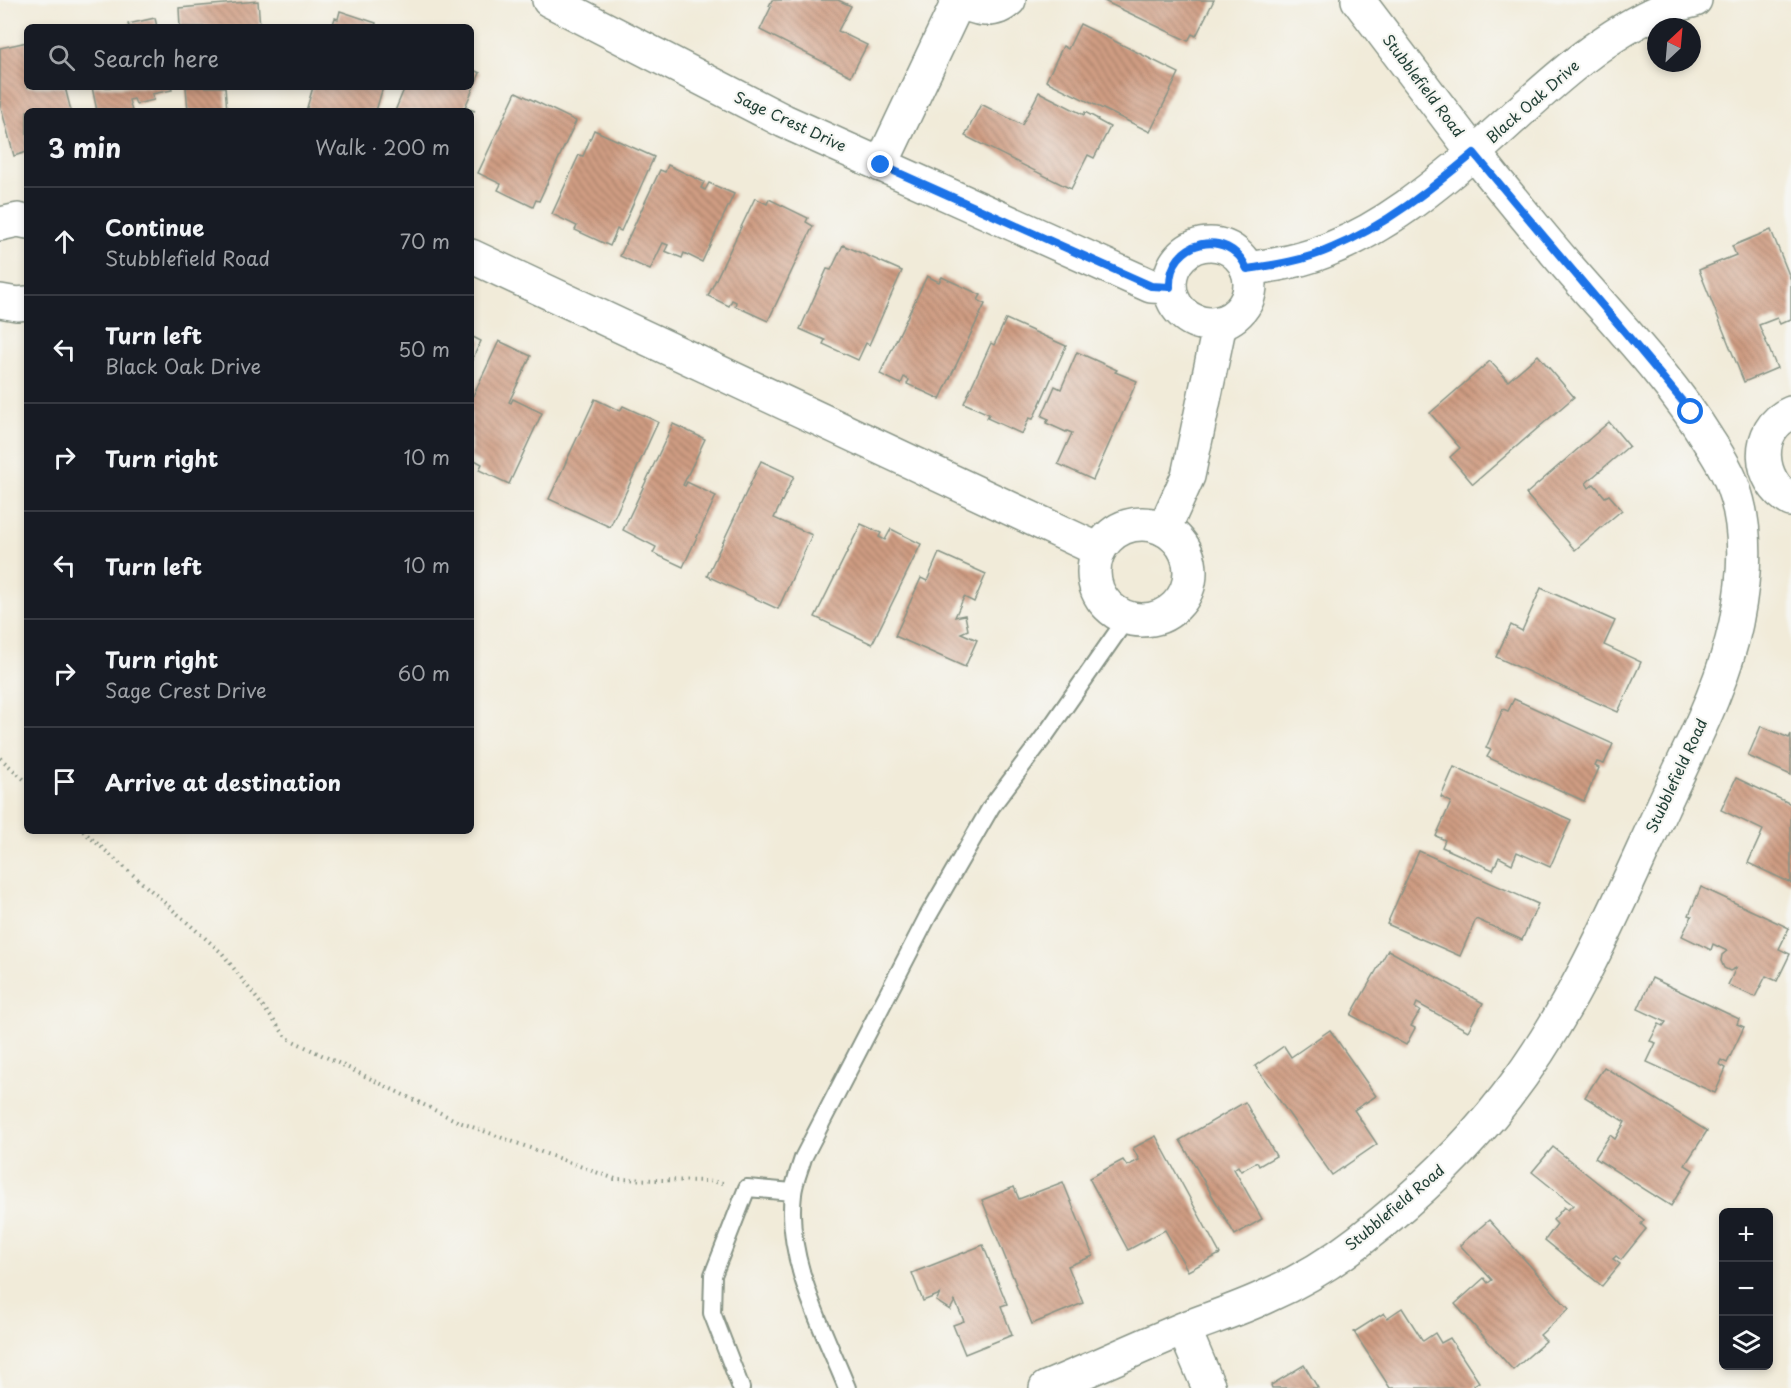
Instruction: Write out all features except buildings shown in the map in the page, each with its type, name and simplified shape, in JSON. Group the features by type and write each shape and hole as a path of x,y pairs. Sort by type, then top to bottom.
{"street":[{"name":"Sage Crest Drive","path":"549,0 784,121 1151,286 1170,287"},
{"path":"881,165 959,0 970,7 982,10 994,9 1009,0"},
{"name":"Stubblefield Road","path":"1046,1388 1270,1295 1356,1243 1419,1192 1451,1161 1509,1094 1534,1058 1589,967 1721,678 1736,625 1743,575 1743,531 1733,485 1721,460 1691,412 1474,153 1358,0"},
{"name":"Black Oak Drive","path":"1247,269 1280,264 1332,249 1373,228 1474,153 1585,56 1625,30 1664,9 1695,0"},
{"path":"0,224 18,220 24,221"},
{"path":"1205,243 1219,244 1233,250 1247,269 1250,291 1245,306 1234,317 1220,323 1205,324 1190,320 1180,312 1174,302 1169,279 1173,267 1192,247 1205,243"},
{"path":"474,257 1099,550"},
{"path":"0,301 24,303"},
{"path":"1164,529 1188,477 1220,323"},
{"path":"1791,413 1776,424 1768,434 1764,450 1765,466 1771,483 1782,495 1791,500"},
{"path":"1733,485 1765,466"},
{"path":"1143,523 1164,529 1170,531 1181,542 1188,555 1191,570 1189,586 1183,599 1173,610 1159,618 1144,620 1127,618 1113,610 1101,598 1094,574 1094,565 1099,550 1117,530 1129,525 1143,523"},
{"path":"1184,1329 1209,1388"}],"lane":[{"path":"847,1388 799,1267 792,1220 793,1192 803,1158 928,916 990,807 1046,734 1127,618"},
{"path":"741,1388 712,1312 713,1275 747,1188 793,1192"}],"path":[{"path":"0,758 24,779"},
{"path":"86,834 222,953 287,1038 459,1122 615,1179 707,1181 747,1188"}],"route":[{"path":"881,165 1151,286 1170,287 1169,279 1173,267 1181,256 1192,247 1205,243 1219,244 1233,250 1247,269 1280,264 1332,249 1373,228 1474,153 1691,412"}]}
